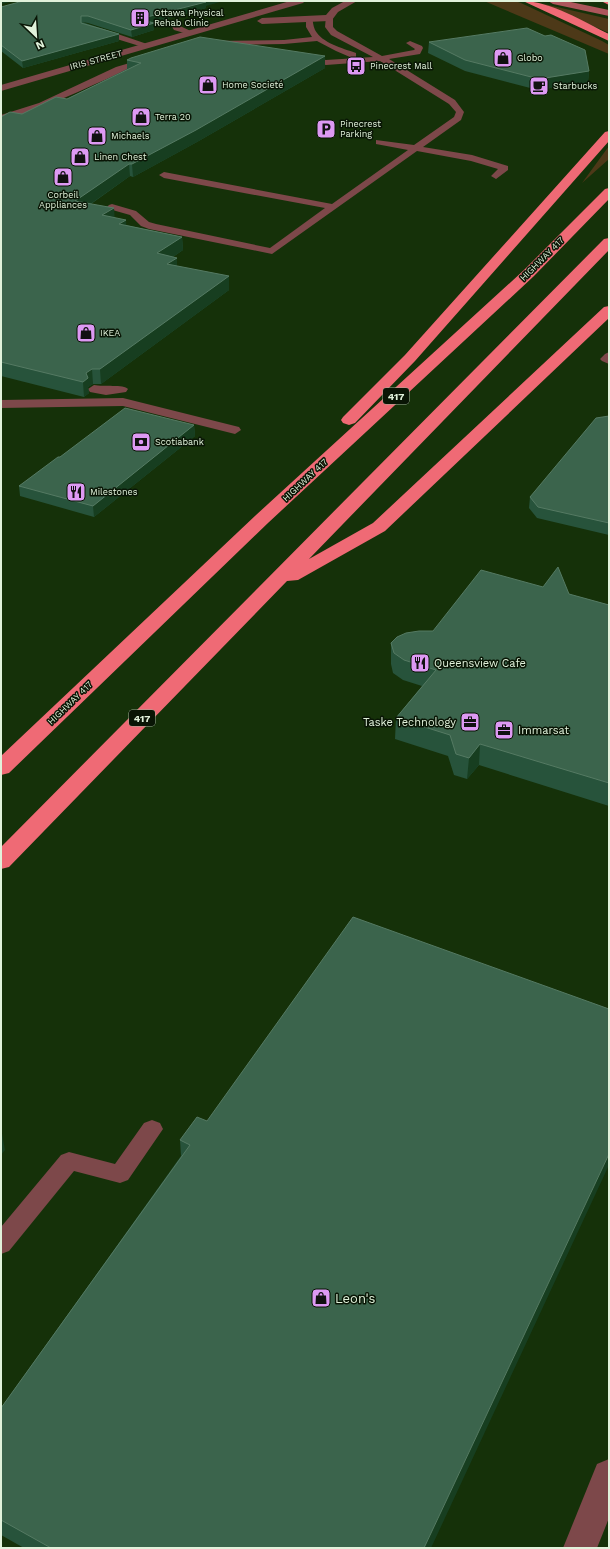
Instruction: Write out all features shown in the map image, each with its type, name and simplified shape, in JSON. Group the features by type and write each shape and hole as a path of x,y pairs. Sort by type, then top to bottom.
{"highway":[{"path":"528,1 609,38"},
{"path":"262,520 289,483 410,358 609,134"},
{"name":"HIGHWAY 417","path":"1,768 262,520 529,273 609,192"},
{"name":"417","path":"1,861 609,242"},
{"path":"270,587 379,527 609,310"}],"main road":[{"path":"553,1 609,13"},
{"path":"589,1 609,6"}],"street":[{"name":"IRIS STREET","path":"1,88 191,34 300,1"},
{"path":"329,18 335,10 352,1"},
{"path":"309,19 319,7"},
{"path":"260,12 260,16 275,20"},
{"name":"IRIS STREET","path":"191,34 237,24 275,20 329,18"},
{"path":"580,1548 609,1475"}],"lane":[{"path":"112,207 133,213 145,224 153,228 272,251 417,148 460,115 456,106 425,87 409,75 380,57 334,33 329,27 329,18"},
{"path":"309,19 311,31 318,39 425,87"},
{"path":"174,24 176,28 191,34"},
{"path":"92,28 149,46"},
{"path":"198,45 205,43 299,41 318,39"},
{"path":"299,41 303,57 313,62 333,63 417,52 419,48 410,43"},
{"path":"1,118 42,105 119,69 162,56"},
{"path":"379,142 485,161 505,168 496,176"},
{"path":"164,175 333,207"},
{"path":"609,356 606,359 609,360"},
{"path":"94,389 106,391 122,389"},
{"path":"1,404 123,402 231,434 114,410 92,414"},
{"path":"1,1244 69,1161 120,1174 152,1129"}],"shaded area":[{"path":"484,1 515,1 521,3 609,45 609,54"},
{"path":"544,4 609,19 609,33"},
{"path":"609,146 609,159 582,183"}],"building":[{"path":"23,1 206,2 139,19 154,23 131,30 88,16 81,16 81,23 119,34 22,61 1,45 1,7"},
{"path":"527,28 545,36 551,35 585,50 589,71 539,79 465,60 429,42"},
{"path":"200,37 325,56 196,130 132,164 129,164 75,201 114,208 102,215 126,220 119,224 182,237 157,253 177,258 167,264 229,276 100,369 92,369 86,373 88,378 83,382 1,362 1,117 10,112 22,114 56,97 67,99 141,63 127,60 131,58"},
{"path":"125,408 194,425 93,506 19,486 60,457"},
{"path":"609,416 609,523 538,507 530,497 596,418"},
{"path":"558,567 569,594 609,605 609,783 480,744 469,758 456,754 450,735 396,718 436,670 404,660 394,653 391,643 397,637 406,633 433,631 481,570 543,587"},
{"name":"Leon's","path":"353,917 609,1009 609,1154 424,1548 51,1548 1,1520 1,1408 190,1145 180,1140 197,1117 207,1121"}],"place":[{"name":"Ottawa Physical Rehab Clinic","path":"140,18"},
{"name":"Globo","path":"503,58"},
{"name":"Pinecrest Mall","path":"356,66"},
{"name":"Home Societé","path":"208,85"},
{"name":"Starbucks","path":"539,86"},
{"name":"Terra 20","path":"141,117"},
{"name":"Pinecrest Parking","path":"326,129"},
{"name":"Michaels","path":"97,136"},
{"name":"Linen Chest","path":"80,157"},
{"name":"Corbeil Appliances","path":"63,177"},
{"name":"IKEA","path":"86,333"},
{"name":"Scotiabank","path":"141,442"},
{"name":"Milestones","path":"76,492"},
{"name":"Queensview Cafe","path":"420,663"},
{"name":"Taske Technology","path":"470,722"},
{"name":"Immarsat","path":"504,730"},
{"name":"Leon's","path":"321,1298"}]}
